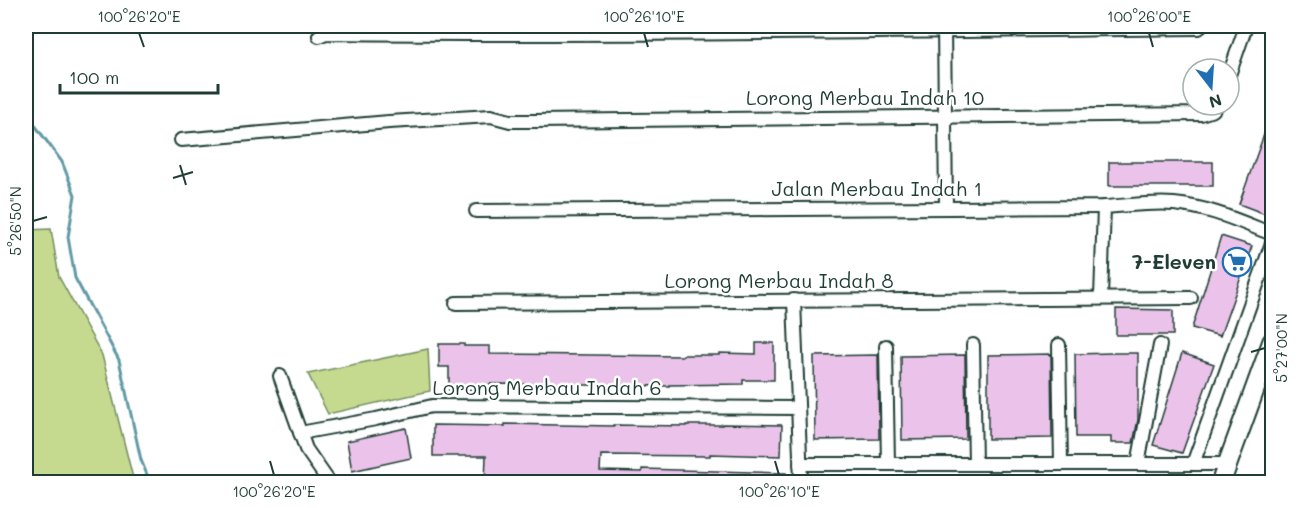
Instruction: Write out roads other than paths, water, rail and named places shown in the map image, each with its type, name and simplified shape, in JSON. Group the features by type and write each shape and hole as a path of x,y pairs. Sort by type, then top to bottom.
{"main road":[{"path":"1221,483 1272,342"}],"street":[{"path":"1235,57 1246,26"},
{"path":"944,28 946,208"},
{"path":"319,36 326,33 477,30 772,34 944,28 1199,28"},
{"name":"Lorong Merbau Indah 10","path":"181,140 389,122 491,116 510,121 1181,114"},
{"name":"Jalan Merbau Indah 1","path":"476,211 1104,207 1172,204 1220,214 1272,234"},
{"path":"1101,298 1104,207"},
{"path":"1193,464 1272,243"},
{"name":"Lorong Merbau Indah 8","path":"456,303 1191,298"},
{"path":"794,300 801,483"},
{"path":"973,345 975,464"},
{"path":"1059,345 1061,464"},
{"path":"1138,464 1160,345"},
{"path":"886,346 888,464"},
{"path":"280,376 306,449 329,483"},
{"name":"Lorong Merbau Indah 6","path":"300,433 432,406 797,408"},
{"path":"800,464 1228,464"}],"waterway":[{"path":"26,113 62,162 75,195 68,237 75,278 119,360 141,460 150,482"}],"place":[{"name":"7-Eleven","path":"1237,262"}]}
